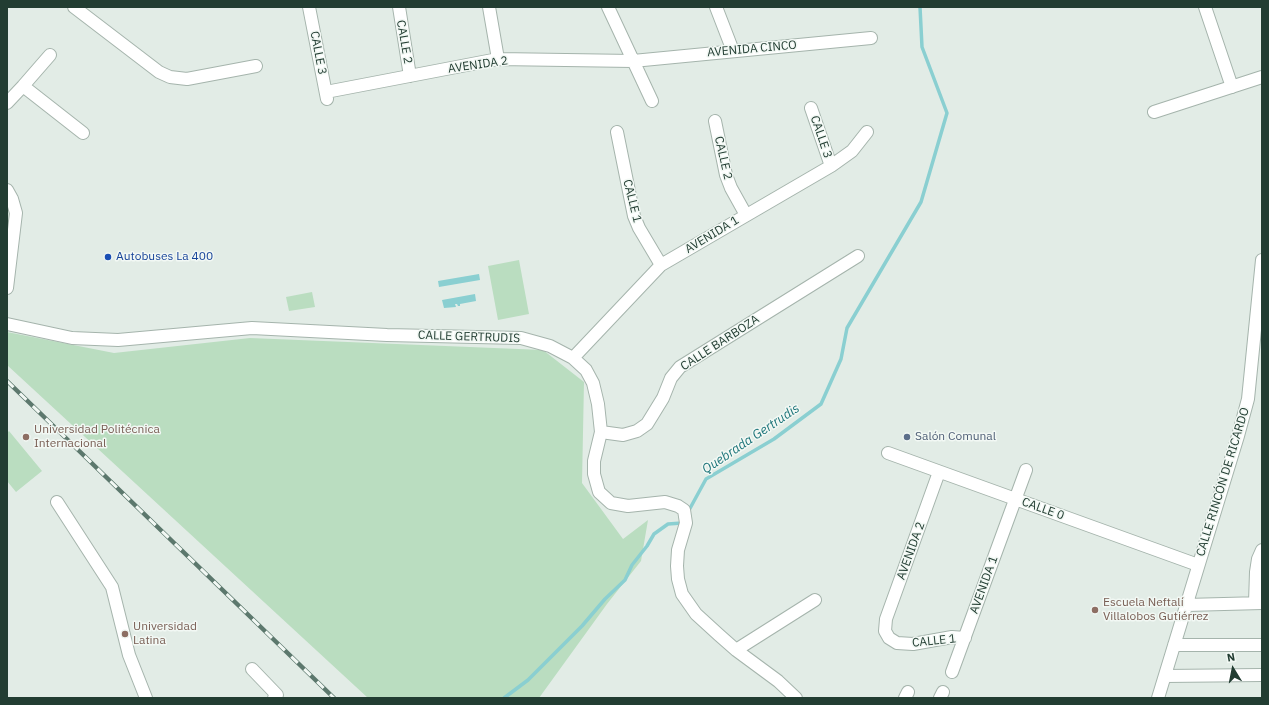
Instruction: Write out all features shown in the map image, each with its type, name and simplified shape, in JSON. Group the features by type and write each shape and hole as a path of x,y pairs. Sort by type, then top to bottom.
{"street":[{"path":"74,7 159,72 170,77 187,79 256,66"},
{"name":"CALLE 3","path":"309,7 326,96"},
{"name":"CALLE 2","path":"398,7 410,76"},
{"path":"489,7 498,59"},
{"path":"608,7 652,101"},
{"path":"716,7 733,51"},
{"path":"1205,7 1232,87"},
{"name":"AVENIDA CINCO","path":"633,61 871,38"},
{"path":"7,103 50,55"},
{"name":"AVENIDA 2","path":"326,96 410,76 498,59 633,61"},
{"path":"1154,112 1262,77"},
{"path":"23,86 83,133"},
{"name":"CALLE 3","path":"811,108 831,166"},
{"name":"CALLE 2","path":"715,121 726,175 731,188 746,215"},
{"name":"CALLE 1","path":"617,132 634,216 639,228 661,266"},
{"name":"AVENIDA 1","path":"573,358 661,266 831,166 852,151 867,132"},
{"path":"7,190 12,199 16,213 7,288"},
{"name":"CALLE BARBOZA","path":"601,432 622,435 637,431 647,424 663,398 671,378 680,368 858,256"},
{"name":"CALLE RINCÓN DE RICARDO","path":"1158,698 1238,436 1248,398 1262,260"},
{"name":"CALLE GERTRUDIS","path":"7,324 72,338 118,340 252,328 394,335 521,338 550,346 573,358 586,370 593,382 598,404 601,432 594,461 594,474 599,492 611,503 628,506 670,503 684,510 686,523 678,550 677,566 682,594 696,614 736,650 778,681 790,696"},
{"name":"CALLE 0","path":"888,453 1198,565"},
{"name":"AVENIDA 1","path":"952,672 1026,470"},
{"name":"AVENIDA 2","path":"885,631 886,619 939,472"},
{"path":"57,502 112,587 129,655 146,698"},
{"path":"1186,605 1259,603 1257,566 1262,550"},
{"path":"736,650 815,600"},
{"name":"CALLE 1","path":"885,631 889,638 897,643 913,644 952,637 965,638"},
{"path":"1174,645 1262,645"},
{"path":"252,668 277,695 274,698"},
{"path":"1165,676 1262,675"}],"green space":[{"path":"519,260 529,314 498,320 488,266"},
{"path":"312,292 315,307 289,311 286,297"},
{"path":"7,332 114,353 250,338 543,350 584,382 582,483 623,539 648,520 641,561 607,604 539,698 368,698 7,365"},
{"path":"9,431 42,471 16,492 7,481 7,433"}],"water":[{"path":"479,274 480,280 439,287 438,281"},
{"path":"475,294 476,301 460,304 460,306 455,304 456,307 444,308 442,300"}],"waterway":[{"name":"Quebrada Gertrudis","path":"688,512 706,479 774,439 821,404 841,359 847,328 921,202 947,113 922,47 920,7"},
{"name":"Quebrada Gertrudis","path":"504,698 528,680 625,580 632,565 647,546 654,534 668,524 682,522"}],"railway":[{"path":"7,381 334,698"}],"place":[{"name":"Autobuses La 400","path":"108,257"},
{"name":"Universidad Politécnica Internacional","path":"26,437"},
{"name":"Salón Comunal","path":"907,437"},
{"name":"Escuela Neftalí Villalobos Gutiérrez","path":"1095,610"},
{"name":"Universidad Latina","path":"125,634"}]}
